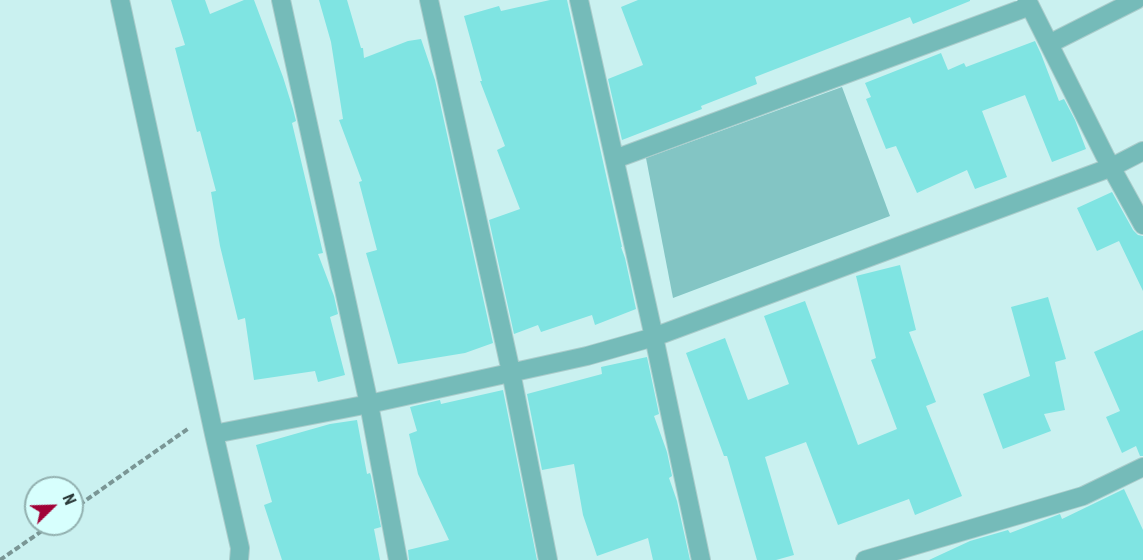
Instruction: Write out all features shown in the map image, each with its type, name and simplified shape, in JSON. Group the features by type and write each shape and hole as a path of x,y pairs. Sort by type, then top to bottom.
{"street":[{"path":"120,0 240,548 239,560"},
{"path":"281,0 369,404 398,560"},
{"path":"429,0 511,372 548,560"},
{"path":"579,0 701,560"},
{"path":"1049,44 1136,0"},
{"path":"615,159 1028,3 1105,156 1143,225"},
{"path":"214,434 369,404 587,356 654,337 1112,167 1143,151"},
{"path":"865,560 1083,496 1143,466"}],"path":[{"path":"84,502 193,426 214,434"},
{"path":"0,560 35,536"}],"shaded area":[{"path":"842,87 890,216 673,298 646,158"}],"building":[{"path":"171,0 205,0 210,14 244,0 254,0 283,77 296,121 292,123 323,253 318,254 334,296 338,314 330,317 345,375 318,382 315,371 254,380 245,318 238,320 220,246 211,192 216,191 200,131 197,132 175,48 185,45"},
{"path":"319,0 347,0 361,48 363,48 364,58 408,41 421,39 435,80 493,343 465,353 398,364 366,253 377,250 359,182 362,181 339,120 343,119 331,42"},
{"path":"550,0 567,0 636,309 595,325 592,315 541,332 538,325 514,334 489,220 520,209 497,150 505,146 480,81 482,81 464,16 499,6 501,11"},
{"path":"638,0 970,1 913,24 910,17 755,77 757,84 701,106 702,109 622,140 608,79 643,65 621,7"},
{"path":"1035,41 1059,101 1064,99 1086,149 1052,162 1025,95 982,111 1007,177 975,189 967,170 917,193 896,146 886,149 866,99 871,97 865,83 941,53 948,70 964,63 966,67"},
{"path":"1112,192 1133,230 1143,236 1143,291 1119,241 1097,251 1077,208"},
{"path":"900,265 916,330 909,332 936,402 926,406 962,496 915,515 909,499 838,525 806,442 765,457 794,555 776,560 757,560 727,456 724,456 686,353 725,338 748,400 789,384 764,316 805,301 858,445 897,429 871,360 876,358 856,276"},
{"path":"1048,297 1066,359 1055,362 1065,410 1044,414 1051,431 1003,449 983,394 1030,376 1011,307"},
{"path":"1143,330 1143,456 1140,456 1136,446 1122,453 1106,417 1120,411 1094,352"},
{"path":"647,357 659,414 654,416 667,452 672,476 669,478 677,501 690,560 653,560 648,538 597,556 583,515 574,464 542,470 527,394 602,374 601,367"},
{"path":"503,390 537,560 409,560 408,550 449,540 418,474 409,434 417,431 410,407 440,400 441,404"},
{"path":"357,420 367,474 370,473 371,476 381,527 374,529 380,560 282,560 264,505 272,502 256,445 330,424"},
{"path":"1124,489 1143,530 1143,560 929,560 970,541 1008,530 1010,533 1060,514 1062,519"}]}
